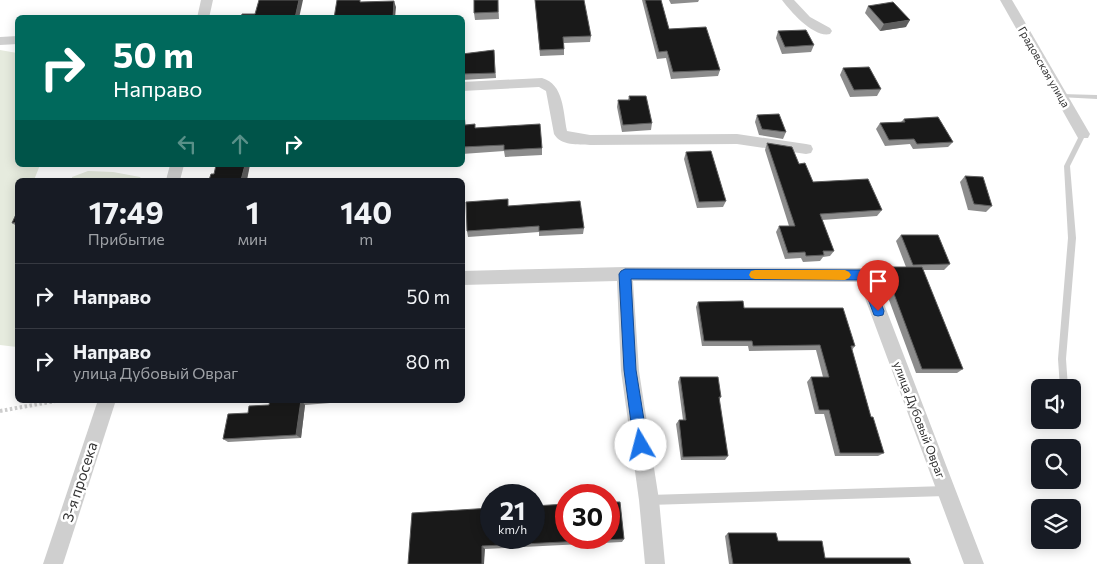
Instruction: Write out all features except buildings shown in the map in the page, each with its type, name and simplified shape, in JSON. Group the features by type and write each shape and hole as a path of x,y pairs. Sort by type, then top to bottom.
{"street":[{"path":"203,15 207,0"},
{"path":"788,0 806,20 826,31"},
{"name":"Градовская улица","path":"1006,0 1083,134"},
{"path":"0,41 15,40"},
{"path":"465,87 542,82 552,89 561,134 568,138 590,140 737,139 806,149"},
{"path":"465,278 625,274 630,370 649,500 654,564"},
{"name":"улица Дубовый Овраг","path":"625,274 865,275 974,564"},
{"name":"3-я просека","path":"53,564 106,403"}],"lane":[{"path":"1061,96 1097,97"},
{"path":"1063,379 1062,359 1072,238 1068,166 1083,134"},
{"path":"649,500 946,491"}],"path":[{"path":"0,411 44,403"}],"shaded area":[{"path":"0,50 15,53 15,167 39,167 35,178 15,178 15,347 0,345"},
{"path":"88,171 113,172 141,178 72,178"}],"slow traffic":[{"path":"755,275 845,275"}],"route":[{"path":"641,445 630,370 625,274 865,275 878,311"}]}
